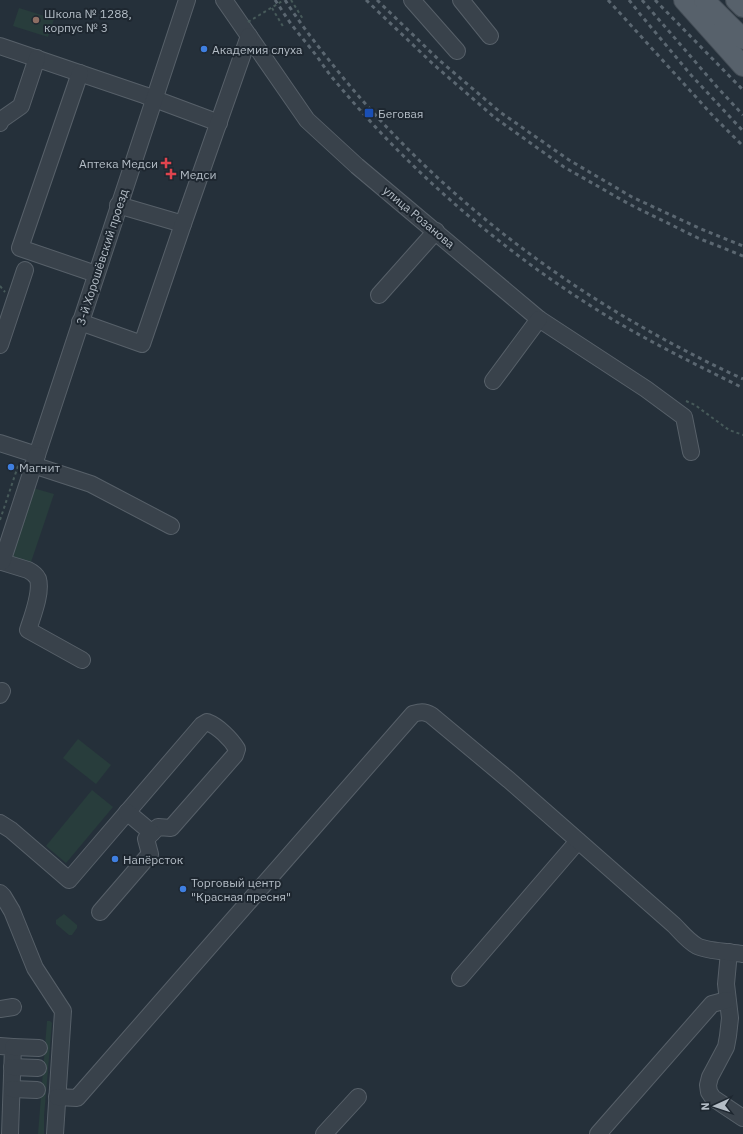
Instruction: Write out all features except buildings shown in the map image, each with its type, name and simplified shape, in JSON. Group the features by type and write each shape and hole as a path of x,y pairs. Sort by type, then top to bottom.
{"main road":[{"path":"684,0 743,66"},
{"path":"704,0 743,39"},
{"path":"736,0 743,7"}],"street":[{"name":"3-й Хорошёвский проезд","path":"1,562 30,460 80,322 187,0"},
{"name":"улица Розанова","path":"224,0 248,29 307,120 357,166 539,319 653,394 684,417 691,452"},
{"path":"412,0 457,51"},
{"path":"461,0 490,36"},
{"path":"80,322 142,344 218,123 248,29"},
{"path":"0,46 154,98 218,123"},
{"path":"0,123 1,120 21,106 37,58"},
{"path":"80,73 20,248 96,274"},
{"path":"118,205 183,224"},
{"path":"379,295 436,231"},
{"path":"0,345 25,270"},
{"path":"493,381 539,319"},
{"path":"0,443 30,460 91,484 171,526"},
{"path":"1,562 28,570 37,578 39,588 38,596 28,630 82,660"},
{"path":"58,1097 77,1098 412,714 426,712 578,841 698,947 736,953 726,976 726,992 730,1018 726,1047 708,1085 712,1098 743,1118"},
{"path":"0,823 11,830 69,880 202,725 208,722 213,724 233,742 237,749 235,755 171,828 158,827 146,839 150,854 100,912"},
{"path":"127,812 152,833"},
{"path":"460,978 578,841"},
{"path":"0,893 12,911 35,968 63,1011 55,1134"},
{"path":"598,1134 712,1004 728,1000"},
{"path":"10,1134 12,1067 7,1047 39,1048"},
{"path":"12,1067 38,1068"},
{"path":"12,1089 37,1090"},
{"path":"324,1134 358,1097"}],"path":[{"path":"248,29 272,8 284,0"},
{"path":"291,0 303,19"},
{"path":"272,8 284,28"},
{"path":"682,399 694,405 729,430 743,435"},
{"path":"0,520 30,460"}],"green space":[{"path":"19,8 54,19 48,37 13,26"},
{"path":"33,488 54,494 30,565 13,559 12,556"},
{"path":"78,739 111,765 96,784 63,758"},
{"path":"92,790 113,807 66,863 46,846"},
{"path":"64,914 77,925 77,928 72,935 69,935 56,924 56,920"},
{"path":"47,1021 52,1023 44,1116 44,1134 38,1134"}],"railway":[{"path":"275,0 292,25 330,74 364,114 393,145 454,204 521,258 591,306 666,349 743,388"},
{"path":"285,0 306,31 329,60 387,128 432,172 478,213 527,252 578,288 631,321 686,351 743,379"},
{"path":"366,0 433,64 494,117 564,167 629,204 698,238 743,256"},
{"path":"377,0 439,60 500,112 569,160 632,197 701,229 743,246"},
{"path":"608,0 714,117 743,146"},
{"path":"629,0 691,75 743,131"},
{"path":"642,0 743,115"},
{"path":"655,0 743,90"}],"place":[{"name":"Школа № 1288, корпус № 3","path":"36,20"},
{"name":"Академия слуха","path":"204,49"},
{"name":"Беговая","path":"369,113"},
{"name":"Аптека Медси","path":"166,163"},
{"name":"Медси","path":"171,174"},
{"name":"Магнит","path":"11,467"},
{"name":"Напёрсток","path":"115,859"},
{"name":"Торговый центр \"Красная пресня\"","path":"183,889"}]}
